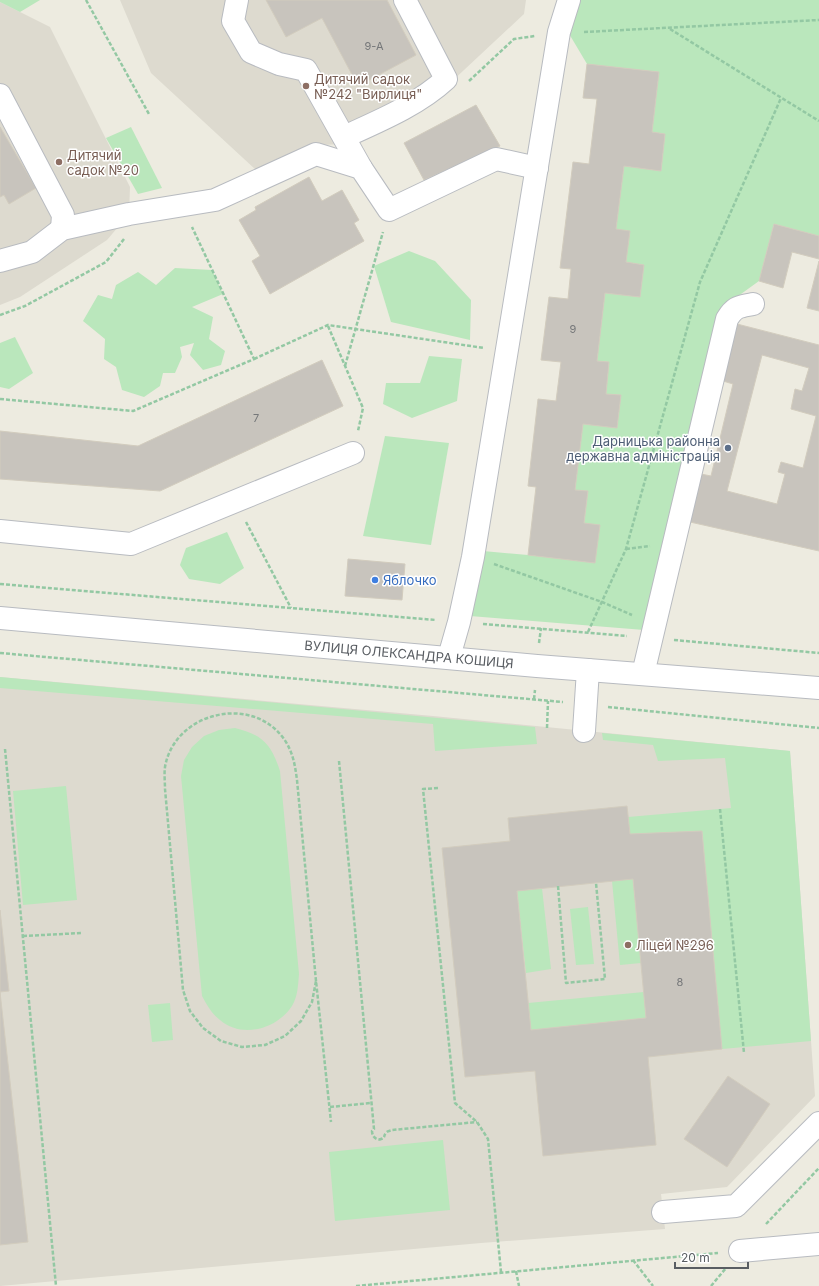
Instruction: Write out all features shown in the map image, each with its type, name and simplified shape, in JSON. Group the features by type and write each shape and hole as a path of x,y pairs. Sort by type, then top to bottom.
{"street":[{"path":"237,0 233,21 251,52 280,64 306,70 361,168 389,210 496,159 537,168"},
{"path":"344,137 416,100 433,90 446,78 405,0"},
{"path":"449,658 459,622 473,557 559,32 569,0"},
{"path":"0,95 63,215 62,229"},
{"path":"0,261 32,252 62,229 181,205 215,200 316,154 361,168"},
{"path":"643,674 727,319 732,310 753,304"},
{"path":"0,532 131,544 353,453"},
{"name":"ВУЛИЦЯ ОЛЕКСАНДРА КОШИЦЯ","path":"0,618 588,670 819,688"},
{"path":"584,731 588,670"},
{"path":"663,1212 736,1206 819,1123"},
{"path":"740,1251 819,1244"}],"path":[{"path":"86,0 149,114"},
{"path":"670,28 819,121"},
{"path":"588,632 626,549 700,282 781,98"},
{"path":"181,205 254,359"},
{"path":"345,366 389,210"},
{"path":"0,316 25,306 106,262 145,212"},
{"path":"0,399 133,411 254,359 328,325 507,352"},
{"path":"328,325 363,408 353,453"},
{"path":"235,501 291,608"},
{"path":"473,557 602,602 653,631"},
{"path":"0,584 588,632 653,631 819,653"},
{"path":"0,653 585,704 819,728"},
{"path":"547,728 548,701"},
{"path":"316,981 312,1002 302,1021 285,1036 264,1045 242,1047 221,1041 203,1028 190,1011 183,990 164,789 165,767 172,747 186,730 205,718 226,713 248,715 268,724 283,739 294,758 331,1122"},
{"path":"5,749 56,1286"},
{"path":"339,761 374,1129 372,1131 372,1135 378,1139 382,1138 392,1130 477,1122"},
{"path":"438,788 423,789 454,1103 477,1122 488,1139 500,1272"},
{"path":"720,808 744,1053"},
{"path":"558,886 566,983 606,979 596,883"},
{"path":"22,936 82,933"},
{"path":"330,1107 371,1103"},
{"path":"356,1286 740,1251 819,1168"},
{"path":"633,1260 653,1286"},
{"path":"516,1271 519,1286"}],"shaded area":[{"name":"Дитячий садок №242 \"Вирлиця\"","path":"120,0 526,0 524,14 433,99 348,144 317,145 257,171 151,73"},
{"name":"Дитячий садок №20","path":"0,2 50,27 130,187 129,214 107,240 20,297 0,305"},
{"path":"0,677 433,716 790,751 815,1096 727,1187 661,1194 665,1229 481,1243 0,1286"}],"green space":[{"path":"0,0 40,0 20,12 0,2"},
{"path":"580,0 819,0 819,236 774,224 759,281 723,307 644,630 470,616 483,551 595,563 584,523 588,491 575,490 583,424 617,428 621,395 606,394 609,362 597,361 605,293 640,297 644,265 626,262 616,229 624,166 661,171 665,134 652,132 659,72 587,64 568,32"},
{"path":"131,127 162,188 138,194 106,138"},
{"path":"409,251 435,261 471,300 470,340 391,322 374,266"},
{"path":"175,268 212,270 223,294 192,307 213,317 209,339 225,351 221,365 203,370 190,355 194,343 180,347 182,357 175,373 163,373 160,386 144,397 122,390 116,367 104,359 105,339 83,321 98,295 112,299 116,285 138,272 156,285"},
{"path":"15,337 33,373 9,389 0,387 0,343"},
{"path":"429,356 462,359 457,401 412,418 383,404 386,383 420,383"},
{"path":"385,436 449,443 431,545 363,536"},
{"path":"227,532 244,568 220,584 189,579 180,565 186,548"},
{"path":"0,677 535,727 537,744 435,751 433,724 0,688"},
{"path":"235,728 253,734 265,742 273,754 280,771 299,974 295,998 292,1006 286,1014 278,1021 268,1026 248,1030 229,1026 220,1020 212,1012 202,996 181,776 184,760 192,747 204,736 219,730"},
{"path":"602,733 790,751 811,1041 722,1049 702,831 630,834 628,817 731,808 725,758 658,761 653,745 603,740"},
{"path":"66,786 77,900 23,905 13,791"},
{"path":"633,879 641,963 620,965 612,881"},
{"path":"542,888 551,969 526,973 517,891"},
{"path":"588,907 594,964 576,965 570,909"},
{"path":"644,992 646,1018 531,1030 528,1003"},
{"path":"170,1003 173,1040 152,1042 148,1005"},
{"path":"443,1140 450,1210 335,1221 329,1152"}],"building":[{"path":"266,0 387,0 416,55 358,86 322,18 286,37"},
{"path":"587,64 659,72 652,132 665,134 661,171 624,166 616,229 630,231 626,262 644,265 640,297 605,293 597,361 609,362 606,394 621,395 617,428 583,424 575,490 588,491 584,523 600,525 595,563 528,555 536,487 528,486 538,399 556,401 561,362 541,360 549,297 568,299 571,269 560,268 573,162 589,164 597,99 583,98"},
{"path":"476,105 500,146 424,180 404,143"},
{"path":"0,127 36,188 9,204 4,195 0,197"},
{"path":"309,177 322,201 342,190 359,220 354,223 364,241 270,294 252,261 260,256 239,220 256,210 255,207"},
{"path":"774,224 819,236 819,259 792,252 783,288 759,281"},
{"path":"819,261 819,311 807,308"},
{"name":"Дарницька районна державна адміністрація","path":"737,324 819,345 819,551 690,522 701,474 711,476 733,384 723,381","holes":["762,355 809,368 802,391 795,389 791,409 816,416 803,468 781,462 778,472 785,474 777,504 727,491"]},
{"path":"322,360 343,406 160,491 0,479 0,431 138,446"},
{"name":"Яблочко","path":"348,559 405,564 402,600 345,596"},
{"path":"627,806 630,834 702,831 722,1049 648,1057 656,1145 543,1156 535,1071 465,1077 442,848 510,841 508,818","holes":["633,879 646,1018 531,1030 517,891"]},
{"path":"0,910 9,991 0,992"},
{"path":"0,992 28,1242 0,1245"},
{"path":"728,1076 770,1104 727,1167 684,1139"}],"place":[{"name":"Дитячий садок №242 \"Вирлиця\"","path":"306,86"},
{"name":"Дитячий садок №20","path":"59,162"},
{"name":"Дарницька районна державна адміністрація","path":"728,448"},
{"name":"Яблочко","path":"375,580"},
{"name":"Ліцей №296","path":"628,945"}]}
